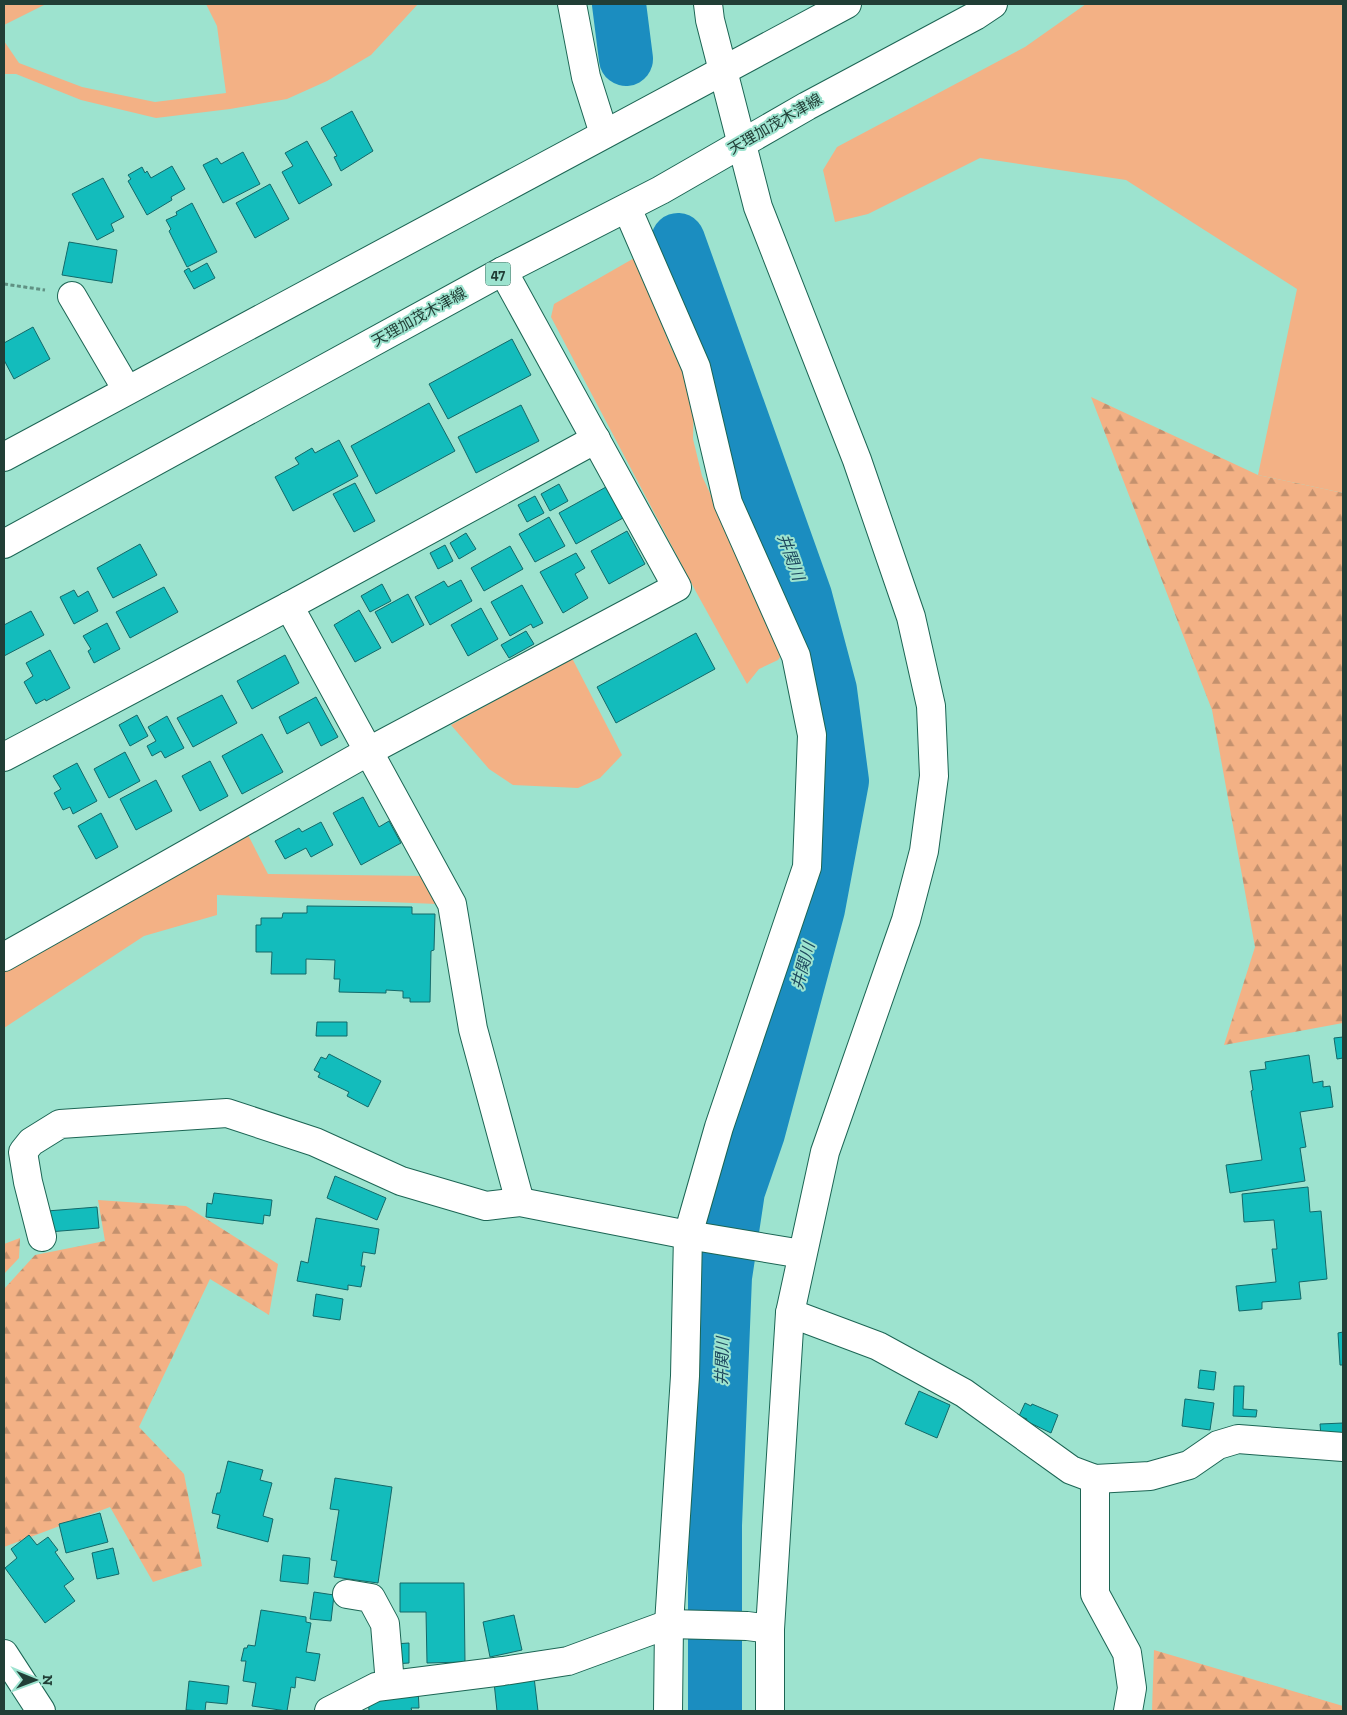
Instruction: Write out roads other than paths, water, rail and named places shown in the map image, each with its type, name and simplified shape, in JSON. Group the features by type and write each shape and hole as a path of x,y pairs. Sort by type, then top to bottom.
{"street":[{"path":"572,4 586,76 604,134"},
{"path":"708,4 710,20 758,207 857,460 911,617 931,706 934,776 924,851 906,920 824,1152 790,1313 770,1630 770,1711"},
{"path":"4,457 847,4"},
{"name":"天理加茂木津線","path":"4,544 503,271 627,208 807,106 975,16 993,4"},
{"path":"627,208 696,367 728,503 796,656 812,735 807,867 719,1127 688,1235 685,1376 669,1624 668,1711"},
{"path":"4,957 369,751 677,587 503,271"},
{"path":"72,296 127,390"},
{"path":"4,757 289,606 596,439"},
{"path":"289,606 452,904 473,1029 520,1202"},
{"path":"42,1237 28,1182 23,1152 31,1142 60,1124 227,1113 315,1142 401,1182 486,1206 520,1202 688,1235 802,1254"},
{"path":"790,1313 878,1346 964,1393 1071,1470 1095,1479 1150,1476 1189,1465 1218,1445 1238,1439 1343,1447"},
{"path":"1095,1479 1095,1594 1127,1653 1132,1688 1128,1711"},
{"path":"347,1594 371,1598 385,1624 390,1684"},
{"path":"329,1711 376,1687 568,1661 669,1624 734,1626 770,1630"},
{"path":"4,1654 41,1711"}],"waterway":[{"name":"井関川","path":"619,4 626,59"},
{"name":"井関川","path":"678,240 805,596 830,690 842,781 818,909 758,1133 738,1191 725,1277 715,1525 715,1711"}]}
